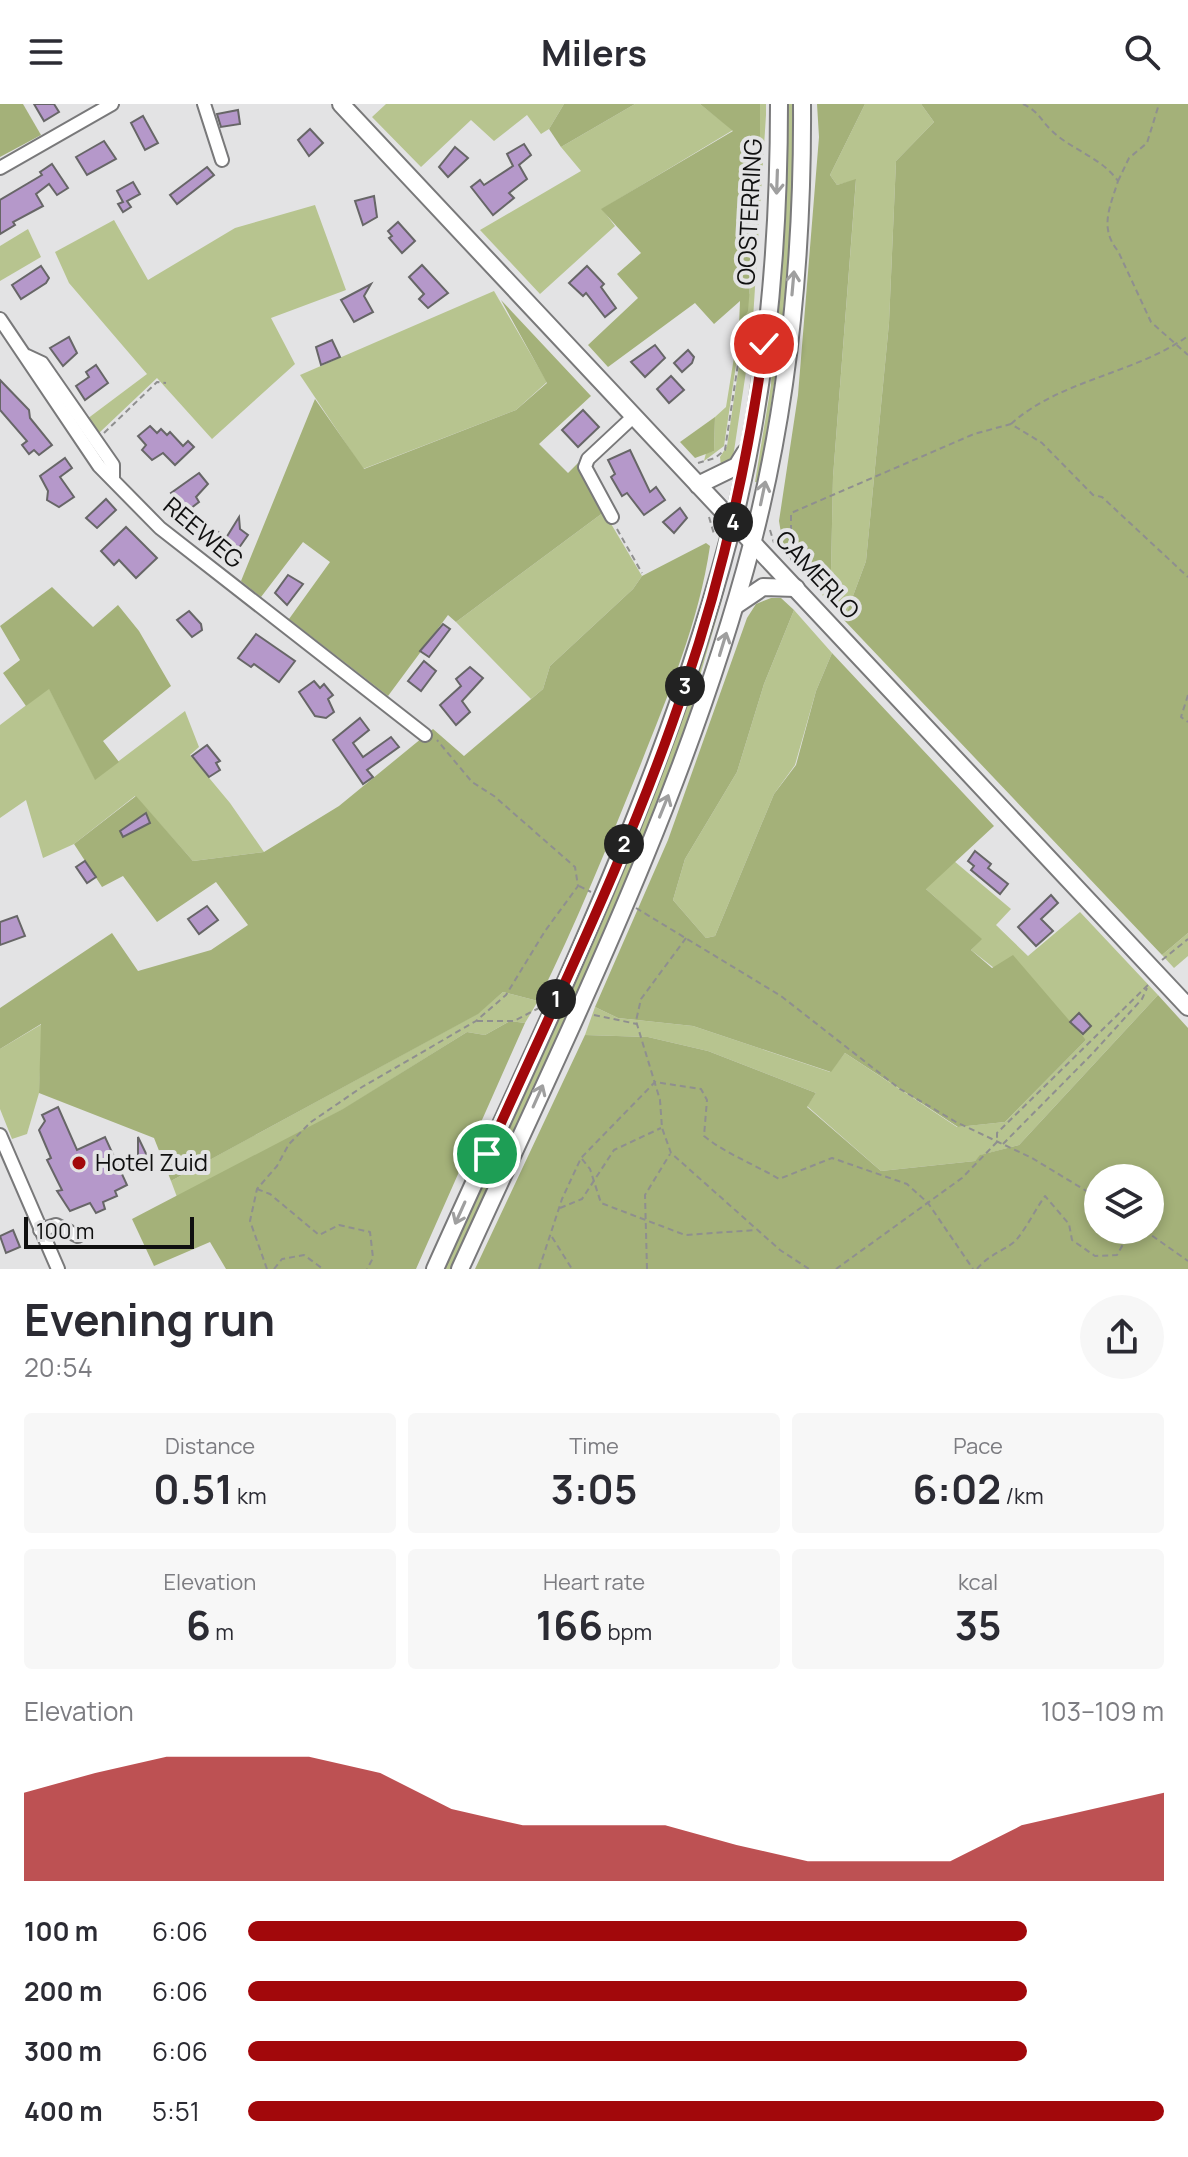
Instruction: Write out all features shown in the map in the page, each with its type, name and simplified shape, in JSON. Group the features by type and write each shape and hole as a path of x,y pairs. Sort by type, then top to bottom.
{"main road":[{"name":"CAMERLO","path":"341,104 1188,1007"},
{"name":"OOSTERRING","path":"435,1269 602,897 662,750 690,671 733,521 748,447 774,234 779,104"},
{"name":"OOSTERRING","path":"460,1269 631,889 684,757 735,606 753,542 774,444 786,355 798,223 802,104"},
{"path":"698,485 737,466 748,447"},
{"path":"735,606 763,587 796,588"}],"street":[{"path":"0,168 112,104"},
{"path":"204,104 219,141 222,160"},
{"path":"0,319 27,356 42,363 58,397 113,465 113,478"},
{"path":"612,517 585,467 588,459 634,416"},
{"name":"REEWEG","path":"81,429 99,466 160,528 425,735"},
{"path":"0,1135 58,1269"},
{"path":"0,1176 14,1171"},
{"path":"40,1230 56,1225 78,1236"}],"path":[{"path":"1023,104 1038,111 1051,130 1110,170 1118,181"},
{"path":"1159,104 1147,143 1129,158 1105,222 1110,241 1118,251 1151,322 1188,355"},
{"path":"715,458 725,450 742,337 755,321"},
{"path":"791,567 791,513 974,434 1011,424 1028,409 1177,344 1188,336"},
{"path":"95,439 157,382 166,383"},
{"path":"1011,424 1042,443 1093,495 1102,497 1188,577"},
{"path":"704,463 707,456"},
{"path":"707,514 715,540"},
{"path":"612,517 642,573"},
{"path":"769,527 778,552"},
{"path":"1188,695 1181,717 1188,722"},
{"path":"267,1269 250,1221 257,1189 277,1166 289,1144 311,1122 362,1087 476,1021 506,995 545,931 578,886 575,867 494,796 472,782 434,737 425,735"},
{"path":"578,886 591,892 596,880"},
{"path":"636,908 781,996 900,1089 1032,1158 1084,1190"},
{"path":"687,937 641,999 637,1024 655,1082 662,1128 671,1153 758,1230 809,1269"},
{"path":"836,1269 962,1178 997,1142 997,1133 1188,939"},
{"path":"1002,1145 1142,999 1156,973"},
{"path":"534,1022 542,1002"},
{"path":"476,1021 514,1021 540,1008"},
{"path":"589,1013 637,1024"},
{"path":"539,1269 559,1209 581,1158 655,1082"},
{"path":"655,1082 701,1089 707,1100 704,1136 720,1149 737,1154 779,1179 832,1158 907,1184 928,1203 975,1269 988,1256 1017,1240 1024,1224 1045,1196 1069,1224 1072,1240 1095,1256 1117,1255 1123,1244"},
{"path":"559,1209 582,1199 614,1150 662,1128"},
{"path":"647,1269 645,1195 671,1153"},
{"path":"581,1158 594,1180 601,1203 685,1235 758,1230"},
{"path":"257,1189 270,1194 319,1235 339,1225 370,1232 373,1258 367,1269"},
{"path":"551,1236 572,1269"},
{"path":"1164,1244 1188,1261"},
{"path":"274,1269 282,1259 304,1255 323,1269"}],"green space":[{"path":"0,104 23,104 41,135 0,157"},
{"path":"386,104 564,104 549,129 541,134 527,115 494,141 471,120 421,167 372,117"},
{"path":"564,104 635,104 561,147 549,129"},
{"path":"635,104 700,104 733,130 602,209 615,226 540,294 480,230 581,171 561,147"},
{"path":"700,104 760,104 760,160 748,311 739,326 740,301 714,324 695,303 608,367 588,345 638,298 617,274 641,253 601,209 733,131"},
{"path":"760,104 766,104 766,115 753,319 740,338 724,446 704,461 706,453 714,451 715,417 726,407 739,326 751,285 757,220"},
{"path":"785,104 794,104 789,247 773,388 758,482 755,482 771,385"},
{"path":"817,104 865,104 830,175 837,185 856,179 833,477 831,572 817,589 784,551 779,521 798,395 819,137"},
{"path":"865,104 921,104 934,122 896,161 889,323 866,561 844,620 817,589 831,572 833,477 856,180 837,185 830,175"},
{"path":"921,104 1188,104 1188,933 1162,955 844,620 866,561 889,323 896,161 934,122"},
{"path":"315,205 346,290 271,318 295,364 212,439 157,378 99,433 87,419 147,374 69,283 55,252 114,220 148,280 235,228"},
{"path":"28,229 41,257 0,281 0,246"},
{"path":"494,291 547,382 516,410 363,469 300,375"},
{"path":"501,300 591,396 539,444 568,473 578,463 604,512 456,622 448,615 388,696 289,619 330,562 303,542 261,597 241,581 315,399 364,469 516,410 547,383"},
{"path":"753,325 734,451 731,462 721,466 720,457 727,446 743,338"},
{"path":"715,417 714,451 695,458 680,442"},
{"path":"604,512 642,576 633,589 550,666 543,689 531,699 456,622"},
{"path":"706,543 710,546 705,574 672,685 591,884 538,1001 503,992 478,1014 171,1181 154,1138 39,1093 41,1024 0,1049 0,1008 112,933 138,971 211,950 248,925 216,882 157,922 123,876 102,887 74,844 136,796 193,861 264,852 339,806 433,729 464,756 543,689 550,666 633,589 642,576"},
{"path":"52,587 93,627 118,605 139,631 171,686 103,741 119,762 95,780 49,689 26,706 3,673 20,660 0,626"},
{"path":"722,588 725,589 697,686 696,706 619,900 452,1269 442,1269 659,778 687,703"},
{"path":"781,598 794,610 764,684 737,772 685,859 673,900 706,938 715,936 774,794 796,765 816,691 832,653 994,826 926,889 982,939 971,950 992,968 1013,955 1086,1040 1005,1122 958,1127 845,1053 831,1072 693,1026 618,1018 595,1007 668,840 747,618 756,604"},
{"path":"794,610 832,653 816,691 795,765 774,794 715,936 706,938 673,900 685,859 737,772 764,684"},
{"path":"49,688 95,779 185,711 199,747 190,755 230,803 264,852 193,861 135,796 74,844 43,858 26,800 0,818 0,725"},
{"path":"954,861 1011,909 996,925 1028,956 1080,912 1158,995 1019,1145 981,1155 975,1161 881,1171 807,1106 816,1093 708,1051 648,1037 585,1035 595,1007 618,1018 693,1026 830,1072 845,1053 957,1127 1005,1122 1086,1040 971,950 981,939 925,888"},
{"path":"1188,933 1188,956 1174,968 1162,955"},
{"path":"503,992 538,1001 525,1023 510,1021 485,1035 467,1032 344,1109 177,1197 171,1181 477,1014"},
{"path":"1158,995 1188,1028 1188,1269 475,1269 585,1035 648,1037 708,1051 816,1093 807,1107 881,1171 975,1161 980,1155 1019,1145"},
{"path":"510,1021 525,1023 416,1269 226,1269 210,1242 154,1266 132,1219 343,1109 467,1032 485,1035"},
{"path":"42,1024 39,1093 27,1134 12,1139 0,1109 0,1049"}],"building":[{"path":"34,104 54,104 59,112 44,121"},
{"path":"238,110 240,124 221,127 217,114"},
{"path":"143,116 158,143 145,150 131,123"},
{"path":"310,129 323,143 309,156 298,140"},
{"path":"104,141 116,159 87,175 76,157"},
{"path":"524,144 531,155 519,165 527,179 509,193 514,198 493,215 471,187 480,180 484,185 513,166 507,154"},
{"path":"455,147 468,158 448,177 439,167"},
{"path":"52,164 68,188 57,195 49,184 36,194 43,206 13,222 15,225 0,234 0,200 42,175 40,172"},
{"path":"207,167 214,175 177,204 170,195"},
{"path":"133,182 140,194 127,201 131,207 123,212 118,204 123,202 117,191"},
{"path":"374,196 377,217 363,225 355,201"},
{"path":"398,222 415,241 402,253 389,238 392,236 388,231"},
{"path":"422,265 448,293 428,308 419,299 424,294 409,277"},
{"path":"41,266 49,278 46,283 21,299 12,285"},
{"path":"587,266 604,284 601,287 616,308 605,317 586,293 583,296 569,283"},
{"path":"371,284 364,296 373,312 354,322 341,300"},
{"path":"69,337 77,353 63,366 50,348"},
{"path":"332,340 340,357 321,365 316,347"},
{"path":"655,345 665,358 645,377 631,362"},
{"path":"688,350 694,357 682,372 674,363"},
{"path":"96,365 108,383 85,400 76,386 89,377 86,372"},
{"path":"671,376 684,390 669,403 657,389"},
{"path":"0,380 29,410 30,418 52,445 39,455 34,450 29,454 22,445 27,441 0,410"},
{"path":"583,410 599,427 578,447 562,430"},
{"path":"150,426 157,433 161,429 167,435 170,432 183,446 188,441 194,447 175,465 163,453 152,460 142,450 146,445 138,436"},
{"path":"630,450 650,492 656,487 665,500 644,515 627,493 622,496 611,477 615,474 608,460"},
{"path":"65,458 72,468 60,477 74,497 59,507 47,500 48,491 40,476"},
{"path":"199,473 208,484 196,497 199,502 186,512 171,493"},
{"path":"106,499 116,510 97,528 86,518"},
{"path":"680,508 687,518 674,533 663,522"},
{"path":"239,517 240,529 248,535 234,555 206,537 213,528 226,538"},
{"path":"126,527 157,558 136,578 119,560 114,565 101,551"},
{"path":"288,575 303,584 287,605 275,593"},
{"path":"189,611 201,624 202,630 192,637 177,620"},
{"path":"443,624 450,629 429,657 420,651"},
{"path":"256,634 295,661 279,682 254,664 251,667 238,658"},
{"path":"424,661 436,671 421,691 408,681"},
{"path":"470,667 483,678 462,701 470,712 456,725 440,705 461,686 456,679"},
{"path":"314,681 320,688 324,684 333,695 328,699 334,712 326,718 315,716 299,692"},
{"path":"360,718 369,730 353,743 363,757 391,737 399,747 367,770 373,777 363,784 333,740"},
{"path":"207,745 220,761 216,763 220,770 209,777 192,756"},
{"path":"146,813 150,823 123,837 120,831"},
{"path":"975,851 991,864 988,868 1008,884 1000,894 971,870 974,866 968,861"},
{"path":"85,861 96,877 87,883 76,867"},
{"path":"1051,895 1058,903 1041,919 1053,931 1036,946 1018,927"},
{"path":"207,906 218,920 199,934 188,919"},
{"path":"17,916 25,936 0,945 0,922"},
{"path":"1079,1013 1091,1026 1083,1034 1070,1022"},
{"path":"58,1107 77,1150 105,1137 127,1185 115,1191 117,1196 103,1202 105,1209 96,1213 90,1203 70,1211 57,1191 62,1190 47,1160 51,1158 39,1130 45,1121 42,1115"},
{"path":"138,1137 152,1166 143,1170 138,1160"},
{"path":"13,1230 20,1247 6,1253 0,1236"}],"place":[{"name":"Hotel Zuid","path":"79,1163"}],"route":[{"path":"487,1154 611,875 686,685 713,598 738,499 764,344"}]}
